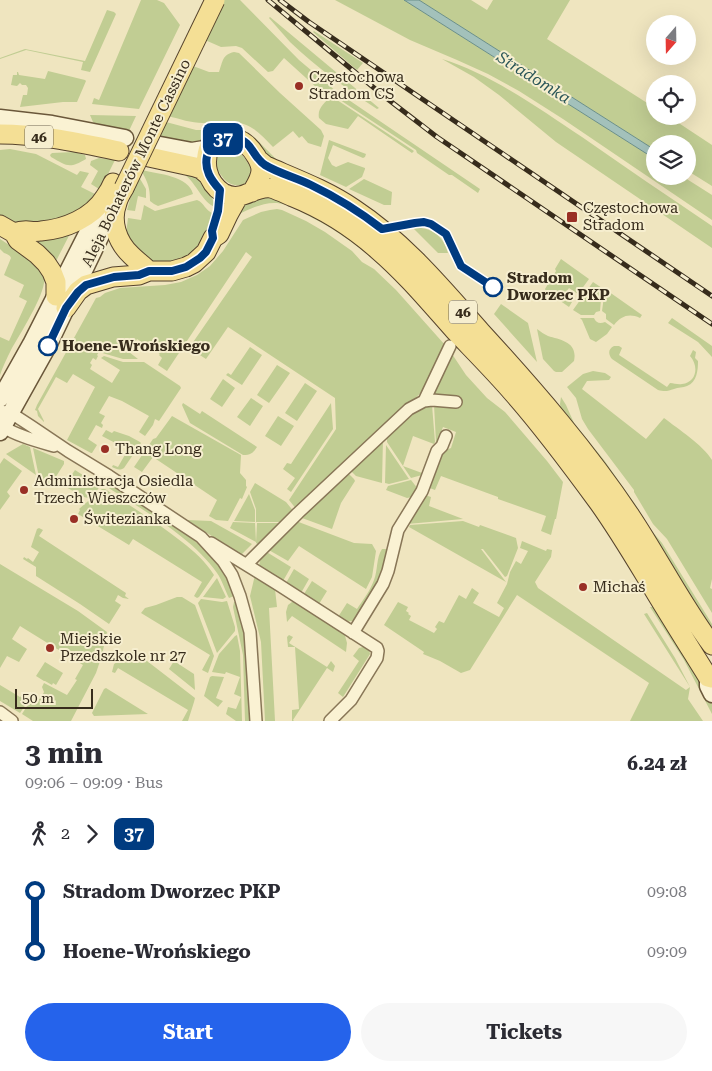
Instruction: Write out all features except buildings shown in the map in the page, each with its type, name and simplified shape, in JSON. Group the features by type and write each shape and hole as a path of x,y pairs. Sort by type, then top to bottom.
{"main road":[{"name":"Aleja Bohaterów Monte Cassino","path":"114,194 202,0"},
{"name":"Aleja Bohaterów Monte Cassino","path":"114,194 214,0"},
{"name":"46","path":"0,134 77,135 122,144"},
{"name":"46","path":"210,145 223,139 240,140 249,146 266,166 325,192 354,209 382,229 420,263 526,382 585,453 632,518 712,645"},
{"path":"208,175 206,161 210,145"},
{"path":"152,150 201,169 220,190 218,211 212,231 213,238"},
{"path":"7,229 46,263 56,282 61,302 86,285 114,277 139,275 149,271 172,271 186,267 200,258 206,252 213,238 220,234 228,215 260,174 260,161"},
{"name":"46","path":"220,190 228,195 245,194 263,188 270,188 301,200 364,238 394,264 514,394 579,475 612,522 711,683"},
{"path":"7,229 39,232 61,228 83,218 114,194"},
{"path":"114,194 115,228 121,244 129,254 149,271"}],"street":[{"path":"0,118 27,120 77,135"},
{"path":"152,150 192,151 204,149 210,145"},
{"name":"Aleja Bohaterów Monte Cassino","path":"0,399 31,344 61,302 114,194"},
{"name":"Aleja Bohaterów Monte Cassino","path":"3,421 48,346 61,302"},
{"path":"424,401 450,346"},
{"path":"246,564 409,410 424,401 456,402"},
{"path":"3,421 25,436 68,451 377,648 378,654 351,700 330,721"},
{"path":"353,633 383,584 398,530 422,491 437,451 442,446 446,436"},
{"path":"201,537 223,561 232,575 240,596 250,632 256,721"},
{"path":"0,712 12,721"}],"green space":[{"path":"141,0 157,0 164,3 180,25 139,109 92,104 94,98 99,100"},
{"path":"224,0 240,0 299,60 337,92 480,189 478,193 331,94 327,97 284,58 273,71 268,72 242,48 236,46 221,47 205,40"},
{"path":"335,0 404,0 646,153 646,175 519,91 488,74 410,40"},
{"path":"419,0 471,0 487,10 493,0 570,0 547,39 646,102 646,125 682,125 712,145 712,186 696,176 696,135 646,135 646,144"},
{"path":"107,10 116,14 90,72 81,70 83,62 26,50 0,59 25,49 85,61"},
{"path":"270,17 379,108 377,109 354,94 310,60 290,42"},
{"path":"314,31 363,63 357,70"},
{"path":"234,52 239,53 321,130 324,136 321,147 308,143 302,136 299,138 293,131 273,147 253,128 242,123 199,123 168,116 193,66 209,72 219,72 225,57"},
{"path":"442,59 497,83 532,104 646,181 646,185 652,185 712,226 712,248 556,142 474,77"},
{"path":"48,71 86,81 77,102 20,107 23,95 27,95 28,88 20,83 17,86 11,85 13,75 17,75 18,72 19,75 45,79"},
{"path":"331,96 414,151 412,153 358,116 348,129 326,124 319,118 319,111"},
{"path":"90,115 136,116 128,133 98,126 93,122"},
{"path":"166,122 196,130 241,130 254,137 282,165 268,159 259,145 198,143 157,139"},
{"path":"329,140 366,154 363,158 333,145 328,158 332,165 336,167 348,162 365,168 362,177 346,187 320,175"},
{"path":"10,149 36,154 77,175 80,171 89,173 81,187 95,194 72,220 16,225 0,218 0,150"},
{"path":"230,149 241,154 253,171 249,180 244,184 235,185 229,183 214,165 219,154"},
{"path":"74,152 85,155 86,159 76,164 68,165 50,155 52,153"},
{"path":"99,158 115,160 99,189 91,184 98,171 90,165 91,161"},
{"path":"146,162 194,172 211,194 215,207 207,201 185,175 144,166"},
{"path":"142,170 172,177 186,183 193,194 158,206 150,201 150,193"},
{"path":"139,177 146,189 146,198 138,196 135,211 127,210 132,192"},
{"path":"364,179 392,192 391,205 384,205 349,189"},
{"path":"660,185 696,185 712,195 712,220"},
{"path":"267,195 295,204 365,246 444,330 396,280 364,252 329,227 293,208 277,203 252,208 237,215 243,204"},
{"path":"197,200 214,214 205,238 198,250 178,263 149,262 125,241 128,218 141,220 144,205 155,211"},
{"path":"277,209 306,221 352,251 362,262 374,269 396,290 445,345 428,386 297,510 289,500 336,429 335,398 228,327 206,359 189,348 252,257 246,252 167,371 158,365 162,358 160,354 137,339 129,352 138,359 123,359 99,352 96,360 93,358 90,363 92,365 90,369 112,383 120,370 101,358 104,356 123,362 144,362 180,386 181,388 159,421 155,419 145,436 139,432 149,416 109,396 99,413 105,416 101,423 103,425 102,428 96,425 88,439 97,445 92,453 67,440 95,387 73,374 67,383 56,377 38,409 44,422 38,416 35,410 37,405 96,298 120,288 165,285 181,282 197,275 210,266 223,251 243,220 261,212"},
{"path":"73,228 54,265 37,248 33,235"},
{"path":"413,228 425,229 435,233 440,237 448,253 438,253"},
{"path":"0,239 37,265 44,276 44,283 42,292 0,375 0,337 9,341 27,301 19,297 24,285 4,275 11,258 0,249"},
{"path":"561,259 589,279 578,294 569,288 563,296 572,302 569,307 545,289"},
{"path":"593,282 602,288 600,311 594,315 581,315 573,310"},
{"path":"605,289 642,315 640,318 626,316 619,319 614,325 606,319 606,314 602,311"},
{"path":"501,304 528,323 537,362 494,314"},
{"path":"580,318 594,318 597,322 605,322 612,327 607,334 596,342 590,339"},
{"path":"672,318 712,346 712,357 698,342 668,323"},
{"path":"537,329 571,346 575,355 574,361 562,372 554,371 543,359"},
{"path":"614,346 622,348 619,355 667,387 670,383 681,384 691,380 695,373 695,364 690,356 693,350 696,352 695,358 698,361 696,375 693,382 685,387 666,391 658,390 612,359 609,352"},
{"path":"250,347 262,355 242,385 226,375 228,373 231,375"},
{"path":"450,351 466,375 487,398 505,412 563,482 551,535 541,531 546,516 498,499 498,497 441,476 435,490 427,487 439,453 451,448 456,432 443,427 436,442 434,405 436,396 433,394"},
{"path":"277,365 290,373 269,403 257,395"},
{"path":"593,371 605,373 611,377 609,380 587,381 582,389 646,439 664,418 697,443 712,460 712,579 710,588 712,589 712,613 667,539 653,524 634,490 582,419 576,398 567,387 583,374"},
{"path":"223,379 235,388 222,407 210,399"},
{"path":"305,383 317,391 297,421 285,413"},
{"path":"561,397 574,423 604,460 651,530 662,543 712,624 712,636 561,410"},
{"path":"251,398 263,406 250,426 237,417"},
{"path":"183,403 200,414 202,411 257,447 252,453 243,455 190,423 182,405"},
{"path":"331,403 333,429 291,492 287,489 295,478 283,469 287,463 291,464"},
{"path":"432,405 435,442 434,444 413,436 403,466 387,442 387,434 413,412"},
{"path":"172,416 241,455 240,473 246,480 247,487 228,521 216,520 209,516 217,500 153,457 142,472 134,467"},
{"path":"278,416 294,426 281,446 265,436"},
{"path":"106,430 129,436 141,443 122,469 112,467 113,465 118,467 130,446 121,441 119,445 102,436"},
{"path":"383,438 382,483 356,476 350,470"},
{"path":"23,444 30,447 36,475 6,454"},
{"path":"386,445 409,479 389,484 385,483"},
{"path":"33,448 64,461 50,486 39,477"},
{"path":"4,458 22,471 7,492 10,496 0,510 0,464"},
{"path":"403,466 422,473 422,475 411,478"},
{"path":"75,470 100,486 88,498 64,486"},
{"path":"347,472 355,481 341,503 332,529 300,517"},
{"path":"411,480 418,489 412,497 407,498 386,490 388,486"},
{"path":"108,482 167,519 195,541 221,568 234,596 229,598 217,573 194,547 166,525 107,487"},
{"path":"255,483 286,502 295,513 285,522 256,522 256,509 250,492"},
{"path":"102,489 105,489 163,528 204,561 214,575 199,597 194,596 202,582 133,539 129,545 78,514 79,509"},
{"path":"249,494 255,510 255,522 234,521"},
{"path":"425,495 431,497 429,506 463,519 407,524"},
{"path":"187,520 211,521 252,544 241,555"},
{"path":"296,521 354,543 372,544 376,551 372,577 366,589 299,546 288,561 267,549"},
{"path":"463,521 516,538 518,548 505,577 483,549 481,549 506,582 409,527 410,525"},
{"path":"233,522 255,523 256,542 230,528"},
{"path":"257,523 284,523 261,546 256,543"},
{"path":"39,528 43,530 39,536 126,593 125,596 129,599 118,595 115,601 121,605 109,624 36,576 36,567 23,559 24,557 28,558 33,562 39,552 31,547"},
{"path":"522,541 546,551 547,549 552,550 551,557 535,582 538,588 686,690 690,687 688,699 703,721 630,721 649,683 517,595 470,670 461,673 423,654 424,652 384,625 398,602 408,607 406,611 411,616 409,620 434,633 439,621 444,623 459,595 466,599 472,588 479,593 473,603 499,617 504,608 497,603 507,584 510,572 516,561 521,564 528,551 520,548"},
{"path":"382,549 388,549 379,582 355,620 348,621 338,617 347,603 357,609 368,592 375,576"},
{"path":"265,551 291,567 283,581 259,566 262,552"},
{"name":"Miejskie Przedszkole nr 27","path":"0,564 78,611 107,632 96,673 71,721 33,721 22,714 27,706 41,698 44,692 42,687 44,683 67,695 77,680 75,679 83,665 20,626 12,639 27,649 19,662 7,656 0,668"},
{"path":"294,569 309,579 301,593 286,583"},
{"path":"255,575 275,589 277,607 269,608 275,721 265,721 261,642 250,596"},
{"path":"217,578 226,597 223,599 203,597"},
{"path":"312,581 327,591 319,604 304,594"},
{"path":"182,597 195,605 214,656 208,673 202,670 210,655 141,613 145,608"},
{"path":"201,599 227,601 235,627 235,631 217,653 198,603"},
{"path":"234,602 236,602 246,643 251,721 245,721 243,655 233,607"},
{"path":"296,602 344,632 347,643 346,652 292,616 287,622 286,612 288,605"},
{"path":"650,607 656,607 712,701 712,714 684,660"},
{"path":"647,613 675,658 690,687 644,614"},
{"path":"237,635 240,651 242,721 236,721 226,714 228,707 236,709 241,697 234,694 240,677 226,672 225,674 212,672 219,654"},
{"path":"289,635 293,637 289,643 327,667 331,661 335,666 333,672 327,668 294,721 292,721 292,710 299,709 295,647 288,647 287,637"},
{"path":"359,648 369,649 370,654 343,697 338,693 359,661 353,656"},
{"path":"134,651 195,698 188,721 182,721 188,710 118,668 115,673 112,672 114,664"},
{"path":"174,661 194,674 195,690 169,669"},
{"path":"45,662 63,673 56,685 53,683 52,685 36,676"},
{"path":"212,676 224,677 216,698 223,701 218,707 204,696"},
{"path":"0,685 20,697 23,693 30,698 20,713 0,701"},
{"path":"106,688 148,714 94,716 92,713"}],"water":[{"name":"Stradomka","path":"404,0 419,0 646,144 646,153"}],"railway":[{"path":"268,0 385,97 437,137 712,324"},
{"path":"280,0 309,22 712,296"}],"bus line":[{"name":"37","path":"48,346 66,308 86,285 100,280 139,275 149,271 172,271 194,263 206,252 213,238 212,231 218,211 220,190 208,175 206,165 207,153 210,145 218,140 229,138 245,142 266,166 302,180 332,196 382,229 424,222 431,224 446,234 461,266 493,287"}],"place":[{"name":"Częstochowa Stradom CS","path":"299,86"},
{"name":"Częstochowa Stradom","path":"572,217"},
{"name":"Stradom Dworzec PKP","path":"493,287"},
{"name":"Hoene-Wrońskiego","path":"48,346"},
{"name":"Thang Long","path":"105,449"},
{"name":"Administracja Osiedla Trzech Wieszczów","path":"24,490"},
{"name":"Świtezianka","path":"74,519"},
{"name":"Michaś","path":"583,587"},
{"name":"Miejskie Przedszkole nr 27","path":"50,648"}]}
